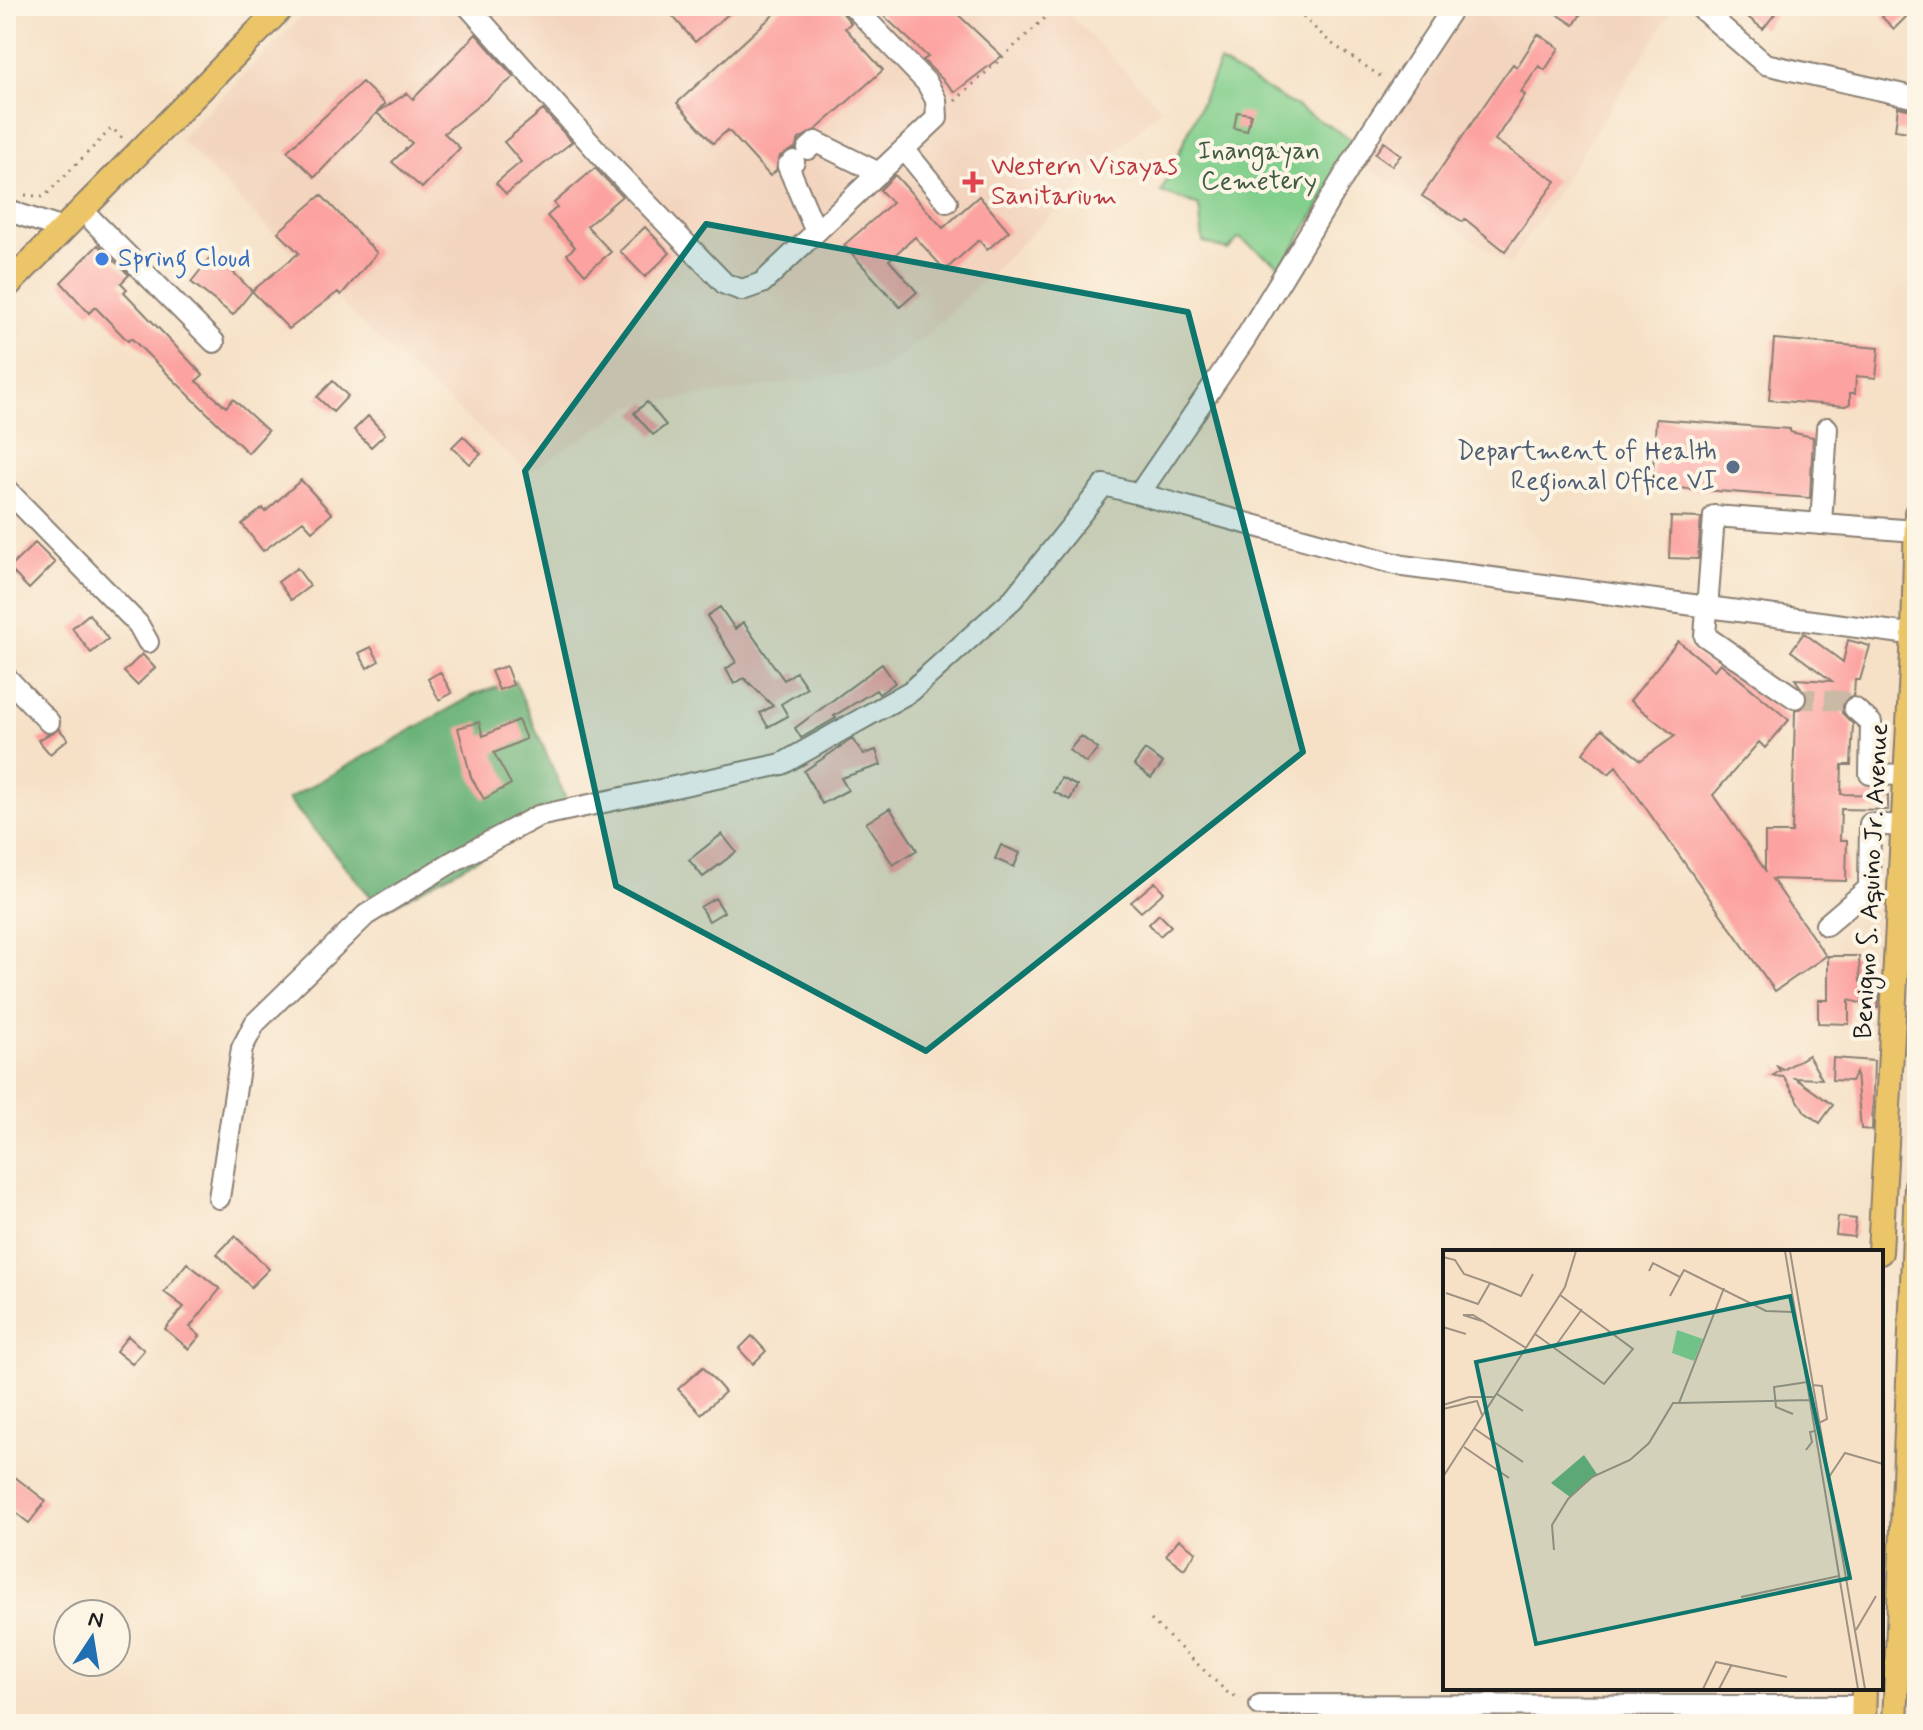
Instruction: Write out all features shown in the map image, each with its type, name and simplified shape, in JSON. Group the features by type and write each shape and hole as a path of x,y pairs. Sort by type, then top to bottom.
{"main road":[{"path":"6,287 283,6"},
{"name":"Benigno S. Aquino Jr. Avenue","path":"1880,1244 1905,775 1916,634 1917,513"},
{"path":"1895,1724 1917,1185"},
{"path":"1880,1244 1915,1238"}],"street":[{"path":"477,9 607,162 725,284 742,290 762,283 937,118 936,100 927,83 853,6"},
{"path":"1139,494 1245,339 1399,89 1454,6"},
{"path":"1698,6 1765,64 1917,98"},
{"path":"816,232 788,166 816,142 879,173"},
{"path":"904,149 947,202"},
{"path":"12,202 63,229"},
{"path":"82,210 214,342"},
{"path":"1821,524 1827,428"},
{"path":"219,1198 242,1048 255,1023 366,915 452,862 538,816 782,764 911,691 1013,599 1104,485 1403,566 1707,609 1916,634"},
{"path":"6,489 138,624 148,642"},
{"path":"1795,698 1705,636 1714,516 1916,531"},
{"path":"6,677 49,722"},
{"path":"1854,708 1871,723 1870,774 1905,775"},
{"path":"1826,925 1869,888 1870,824 1903,826"},
{"path":"1260,1705 1863,1706"}],"path":[{"path":"937,118 1058,6"},
{"path":"1291,6 1331,43 1399,89"},
{"path":"12,202 44,197 112,128 137,155"},
{"path":"1151,1620 1229,1694 1260,1705"}],"highlighted area":[{"path":"706,224 1188,312 1303,752 926,1051 616,886 525,471"}],"shaded area":[{"path":"312,6 1061,6 1161,108 926,336 882,369 631,406 529,473 374,336 180,139"},
{"path":"1469,6 1665,6 1671,12 1510,265 1364,165"}],"green space":[{"name":"Inangayan Cemetery","path":"1220,62 1358,143 1282,267 1239,238 1228,250 1203,242 1199,206 1161,192"},
{"path":"515,681 570,808 383,911 288,799 476,694"}],"building":[{"path":"664,6 738,6 695,42"},
{"path":"783,6 837,6 851,23 845,28 883,70 817,129 799,139 795,148 780,156 776,171 770,176 728,130 713,143 677,103"},
{"path":"873,6 949,6 1002,56 955,92 923,60 928,57"},
{"path":"1545,6 1586,6 1574,25"},
{"path":"1734,6 1781,6 1763,29"},
{"path":"1893,6 1917,6 1894,29 1882,17"},
{"path":"476,34 514,77 444,133 460,148 422,188 392,162 412,143 377,113 407,93 413,99"},
{"path":"1538,34 1559,48 1545,70 1539,66 1521,92 1525,95 1495,140 1556,181 1505,251 1465,219 1463,222 1422,196 1502,79 1513,64 1517,67"},
{"path":"362,82 385,104 315,177 287,151"},
{"path":"1898,107 1917,111 1916,133 1895,130"},
{"path":"543,110 572,142 506,194 496,183 521,162 504,142"},
{"path":"1237,112 1251,114 1247,131 1234,128"},
{"path":"1384,142 1401,155 1392,166 1375,154"},
{"path":"595,168 622,196 587,226 611,252 585,274 567,254 575,247 547,216 557,207 554,203"},
{"path":"895,175 943,228 979,196 1009,231 987,250 979,240 945,270 915,237 889,260 917,292 900,307 844,245 892,203 880,190"},
{"path":"321,195 377,253 341,295 338,292 289,329 252,291 299,253 278,232"},
{"path":"645,227 670,253 645,277 620,251"},
{"path":"98,245 129,275 121,283 127,289 124,292 203,375 196,381 226,407 233,399 268,431 248,453 131,338 128,341 95,307 89,313 61,282"},
{"path":"214,253 252,291 233,315 191,282"},
{"path":"1774,339 1879,348 1876,378 1856,376 1855,393 1850,393 1850,404 1845,406 1769,400"},
{"path":"333,381 348,396 333,412 317,397"},
{"path":"647,402 666,425 653,435 634,413"},
{"path":"368,416 385,434 371,447 354,430"},
{"name":"Department of Health Regional Office VI","path":"1656,419 1790,429 1790,432 1813,437 1810,498 1652,486"},
{"path":"463,436 481,454 470,464 452,447"},
{"path":"301,480 332,514 312,531 303,521 263,551 242,524 263,508 265,512"},
{"path":"1671,517 1701,518 1698,559 1669,558"},
{"path":"35,543 55,563 29,589 9,568"},
{"path":"297,568 310,586 291,600 278,582"},
{"path":"720,607 735,629 743,622 784,680 796,672 807,688 781,704 788,716 768,727 760,713 773,706 744,678 734,684 726,669 736,662 707,616"},
{"path":"89,614 108,639 91,653 72,628"},
{"path":"1804,633 1843,662 1848,640 1870,646 1860,680 1855,680 1854,695 1845,699 1841,706 1842,713 1853,724 1851,765 1842,765 1841,794 1888,795 1888,810 1841,809 1840,840 1847,840 1846,881 1772,879 1826,956 1775,991 1616,766 1609,774 1583,753 1602,729 1641,760 1675,736 1630,701 1678,641 1714,670 1720,663 1789,720 1765,748 1759,742 1713,795 1765,870 1765,833 1792,833 1795,711 1805,706 1808,698 1795,679 1832,681 1791,651"},
{"path":"371,647 379,661 367,668 359,653"},
{"path":"142,654 155,668 137,685 124,672"},
{"path":"882,664 895,683 879,694 876,690 801,738 795,728"},
{"path":"506,666 513,685 499,690 491,671"},
{"path":"440,672 452,693 439,700 428,679"},
{"path":"518,720 526,739 494,753 511,784 484,799 471,777 458,728 479,722 483,736"},
{"path":"59,729 68,739 50,754 38,740"},
{"path":"1081,736 1098,749 1086,763 1069,750"},
{"path":"852,739 864,754 876,750 881,765 841,778 848,790 822,804 804,771"},
{"path":"1145,750 1163,763 1151,778 1134,765"},
{"path":"1061,778 1077,786 1070,800 1054,792"},
{"path":"890,808 917,850 893,865 866,823"},
{"path":"722,834 736,852 703,877 689,860"},
{"path":"1001,845 1020,853 1014,867 995,859"},
{"path":"1155,882 1164,892 1141,912 1131,902"},
{"path":"715,898 724,912 709,921 700,907"},
{"path":"1159,914 1171,926 1160,936 1149,924"},
{"path":"1828,956 1859,956 1860,982 1880,987 1878,1008 1849,1000 1849,1024 1818,1023 1818,1000 1828,1000"},
{"path":"1808,1055 1822,1079 1795,1078 1833,1105 1820,1123 1805,1112 1784,1077 1772,1076 1780,1071 1776,1065 1783,1070"},
{"path":"1833,1058 1874,1061 1872,1130 1861,1129 1856,1073 1851,1081 1832,1080"},
{"path":"1838,1217 1856,1219 1854,1237 1836,1235"},
{"path":"235,1236 269,1269 251,1287 217,1254"},
{"path":"187,1263 220,1289 190,1327 200,1336 189,1349 165,1329 184,1307 164,1292"},
{"path":"128,1336 144,1350 132,1364 116,1351"},
{"path":"752,1336 766,1351 753,1364 739,1349"},
{"path":"703,1367 725,1392 701,1414 678,1389"},
{"path":"15,1477 46,1501 29,1523 6,1505 6,1488"},
{"path":"1179,1539 1196,1552 1184,1569 1166,1555"}],"tunnel":[{"path":"1795,698 1843,701 1854,708"}],"place":[{"name":"Western Visayas Sanitarium","path":"973,182"},
{"name":"Spring Cloud","path":"102,259"},
{"name":"Department of Health Regional Office VI","path":"1733,467"}]}
